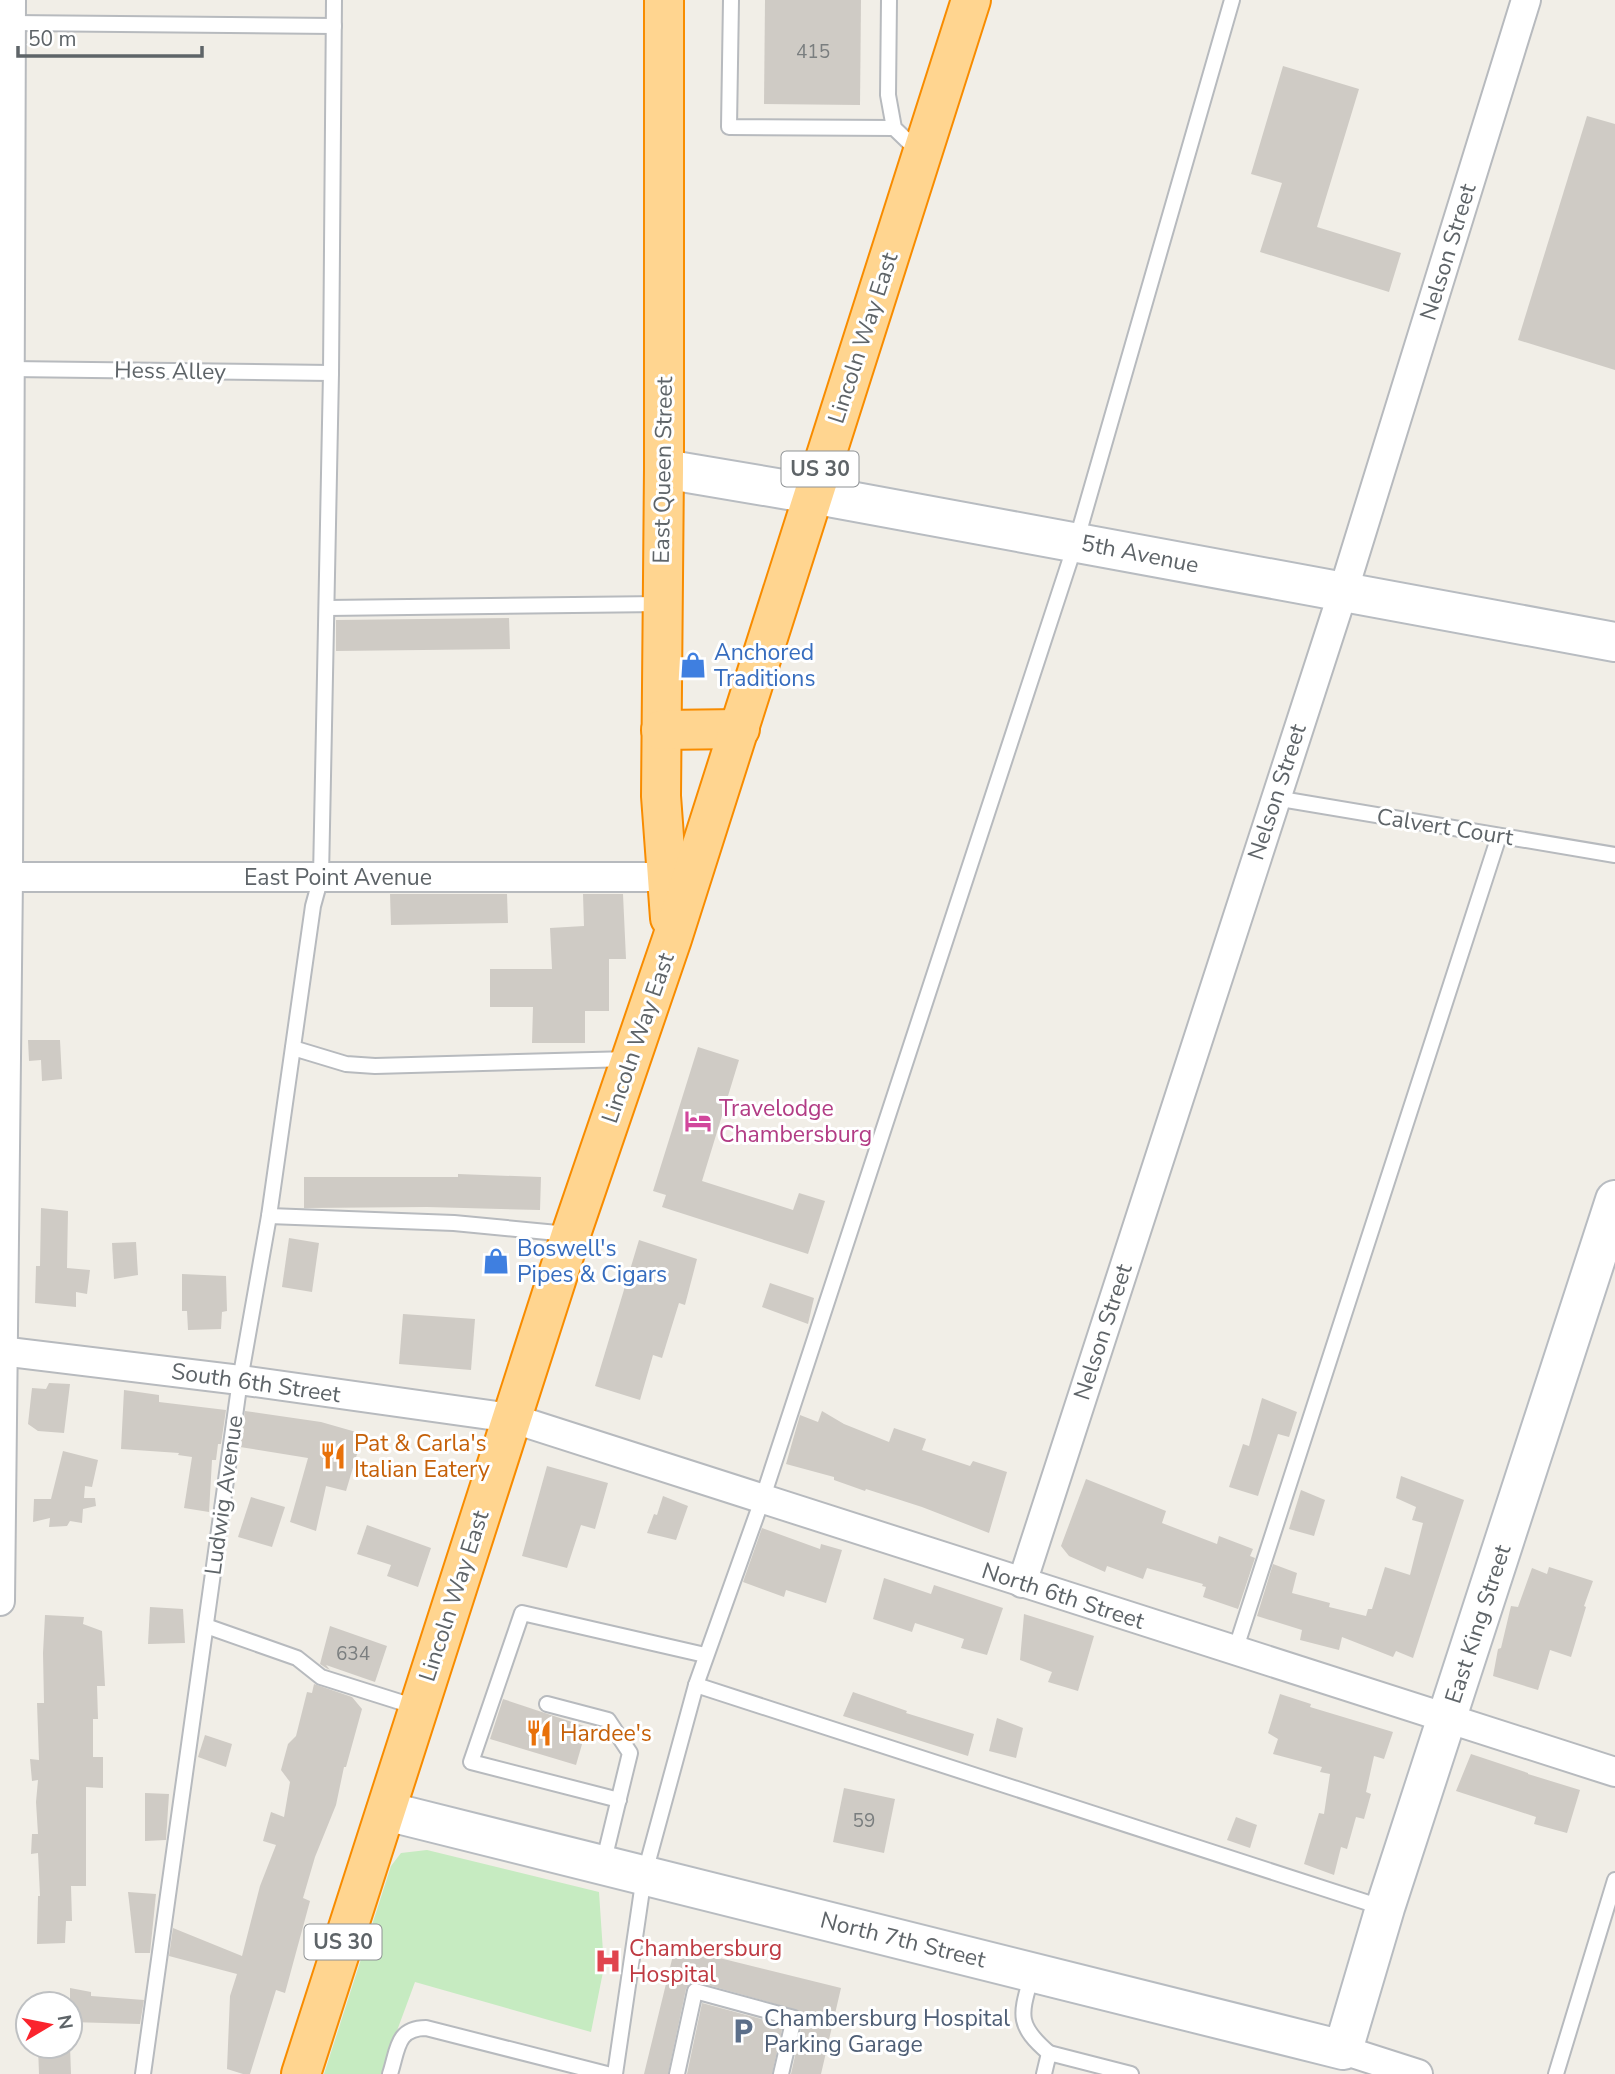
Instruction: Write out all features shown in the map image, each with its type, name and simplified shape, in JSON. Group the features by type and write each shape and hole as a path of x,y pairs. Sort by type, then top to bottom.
{"highway":[{"name":"East Queen Street","path":"664,0 661,796 672,939"},
{"name":"Lincoln Way East","path":"301,2074 571,1234 672,939 740,729 812,494 971,0"},
{"path":"661,730 740,729"}],"street":[{"name":"Nelson Street","path":"1022,1583 1343,592 1526,0"},
{"path":"0,1601 12,11"},
{"name":"5th Avenue","path":"664,469 1615,642"},
{"name":"East Point Avenue","path":"5,864 321,877 668,877"},
{"name":"East King Street","path":"1343,2050 1385,1908 1615,1200"},
{"name":"South 6th Street","path":"2,1351 240,1380 511,1418"},
{"name":"North 6th Street","path":"511,1418 1615,1772"},
{"name":"North 7th Street","path":"386,1811 1343,2050 1418,2074"}],"lane":[{"path":"321,877 331,373 334,0"},
{"path":"731,0 729,127 894,128"},
{"path":"889,0 888,95 894,128 922,155"},
{"path":"615,2074 644,1876 696,1685 762,1500 1076,542 1232,0"},
{"path":"12,11 334,26"},
{"name":"Hess Alley","path":"10,369 331,373"},
{"path":"327,608 662,604"},
{"name":"Calvert Court","path":"1275,799 1615,855"},
{"path":"1235,1651 1499,836"},
{"name":"Ludwig Avenue","path":"143,2074 240,1380 269,1216 313,906 321,877"},
{"path":"293,1048 346,1064 375,1066 631,1059"},
{"path":"269,1216 454,1223 571,1234"},
{"path":"619,1800 471,1762 522,1613 705,1655"},
{"path":"206,1626 297,1658 321,1677 419,1708"},
{"path":"696,1685 1385,1908"},
{"path":"547,1704 608,1720 630,1753 603,1865"},
{"path":"1556,2074 1615,1880"},
{"path":"1033,1973 1021,2012 1029,2036 1049,2053 1131,2074"},
{"path":"677,2074 695,1990 794,2018 781,2074"},
{"path":"390,2074 403,2034 413,2028 426,2028 563,2069 607,2074"},
{"path":"1044,2074 1049,2053"}],"green space":[{"path":"427,1850 599,1892 604,1967 591,2032 415,1982 381,2074 324,2074 391,1866 401,1853"}],"building":[{"path":"765,0 861,0 860,105 764,104"},
{"path":"1283,66 1359,89 1317,227 1401,253 1389,292 1260,252 1282,183 1251,174"},
{"path":"1587,116 1615,124 1615,370 1518,340"},
{"path":"509,618 510,649 336,651 336,620"},
{"path":"390,894 507,894 508,923 391,925"},
{"path":"583,894 623,894 626,959 609,959 609,1011 585,1011 585,1043 532,1043 533,1007 490,1007 490,969 552,969 550,928 584,926"},
{"path":"28,1040 60,1040 62,1079 42,1081 41,1060 29,1061"},
{"name":"Travelodge Chambersburg","path":"698,1047 739,1060 702,1181 793,1210 799,1193 825,1201 808,1254 662,1207 666,1195 653,1191"},
{"path":"458,1174 541,1177 540,1210 304,1208 304,1177 458,1177"},
{"path":"41,1208 68,1211 67,1268 90,1270 87,1294 76,1292 76,1307 35,1303 36,1266 40,1266"},
{"path":"289,1238 319,1243 312,1292 282,1287"},
{"path":"639,1240 697,1259 685,1305 679,1303 662,1358 653,1355 640,1400 595,1386"},
{"path":"136,1242 138,1275 114,1279 112,1243"},
{"path":"182,1274 226,1276 227,1311 222,1312 221,1329 188,1330 187,1311 182,1311"},
{"path":"770,1283 814,1298 808,1324 762,1307"},
{"path":"403,1314 475,1319 471,1370 399,1364"},
{"path":"49,1383 70,1384 64,1433 38,1431 28,1424 32,1388 46,1389"},
{"path":"124,1390 159,1395 159,1402 226,1410 221,1444 218,1444 216,1460 212,1460 209,1512 184,1508 192,1457 178,1455 179,1453 121,1449"},
{"path":"1262,1398 1297,1412 1289,1437 1278,1434 1258,1496 1229,1487 1243,1444 1249,1446"},
{"path":"245,1411 321,1422 363,1434 346,1491 326,1486 316,1531 290,1522 308,1458 240,1447"},
{"path":"822,1411 844,1424 889,1442 894,1428 926,1439 922,1450 970,1466 973,1461 1007,1472 989,1533 922,1507 834,1480 834,1477 786,1464 800,1415 818,1422"},
{"path":"63,1451 98,1460 92,1487 85,1486 84,1498 95,1498 96,1506 83,1509 82,1523 70,1521 67,1526 49,1527 50,1518 33,1522 34,1499 51,1499"},
{"path":"547,1466 608,1483 595,1529 581,1525 567,1568 522,1556"},
{"path":"1401,1476 1464,1500 1413,1658 1396,1651 1393,1657 1342,1637 1339,1650 1300,1640 1302,1630 1257,1616 1273,1564 1297,1573 1292,1593 1330,1603 1329,1607 1366,1616 1368,1609 1372,1609 1385,1567 1410,1575 1423,1523 1412,1520 1416,1507 1396,1498"},
{"path":"1086,1479 1166,1511 1162,1523 1217,1544 1219,1536 1253,1549 1250,1556 1255,1558 1238,1609 1203,1597 1206,1587 1202,1586 1203,1584 1147,1568 1143,1579 1107,1566 1105,1572 1069,1556 1061,1546"},
{"path":"1301,1490 1325,1500 1314,1536 1289,1529"},
{"path":"663,1496 688,1506 676,1540 647,1533"},
{"path":"251,1497 285,1507 272,1547 238,1537"},
{"path":"367,1525 431,1548 418,1587 387,1576 391,1565 357,1554"},
{"path":"762,1528 820,1549 821,1544 842,1550 826,1603 786,1590 784,1597 743,1582"},
{"path":"1549,1567 1593,1581 1571,1657 1550,1650 1538,1690 1493,1676 1511,1606 1518,1607 1532,1568 1547,1574"},
{"path":"884,1578 931,1594 934,1585 1003,1608 987,1655 961,1648 964,1639 915,1623 912,1632 873,1619"},
{"path":"150,1607 183,1609 185,1643 148,1644"},
{"path":"1024,1614 1094,1636 1078,1691 1048,1682 1052,1672 1020,1660"},
{"path":"45,1615 84,1617 83,1624 102,1631 105,1686 97,1686 98,1719 93,1719 93,1757 103,1757 103,1788 86,1787 86,1886 71,1886 72,1921 66,1921 65,1943 37,1944 40,1896 38,1853 31,1854 32,1834 38,1834 38,1780 32,1781 30,1759 39,1760 37,1703 44,1703"},
{"path":"330,1626 387,1646 375,1682 326,1665 330,1670 320,1664"},
{"path":"314,1684 352,1697 362,1709 344,1767 336,1805 315,1857 303,1898 310,1901 285,1993 276,1990 250,2074 243,2074 227,2069 230,1996 237,1974 169,1956 173,1928 242,1956 260,1886 276,1845 263,1841 271,1812 284,1817 290,1782 281,1770 288,1744 296,1736 307,1692 312,1693"},
{"path":"853,1692 907,1711 906,1713 974,1734 968,1756 843,1716"},
{"path":"1280,1694 1311,1704 1310,1707 1393,1732 1384,1759 1374,1756 1366,1792 1371,1794 1364,1819 1356,1817 1347,1849 1341,1847 1334,1875 1304,1864 1319,1813 1324,1814 1330,1774 1320,1772 1322,1767 1273,1754 1278,1739 1268,1733"},
{"name":"Hardee's","path":"503,1699 587,1727 576,1765 490,1739"},
{"path":"997,1718 1023,1728 1016,1758 989,1751"},
{"path":"205,1735 232,1744 226,1767 198,1757"},
{"path":"1471,1754 1580,1790 1567,1833 1534,1824 1536,1817 1456,1791"},
{"path":"844,1788 895,1799 884,1853 833,1842"},
{"path":"145,1793 169,1794 166,1840 145,1841"},
{"path":"1236,1817 1257,1825 1250,1848 1227,1840"},
{"path":"128,1892 156,1894 150,1953 135,1953"},
{"path":"675,1947 841,1988 821,2074 791,2074 803,2020 800,2011 697,1982 689,1984 686,1989 668,2074 644,2074"},
{"path":"84,1991 91,1992 91,1996 144,2000 140,2024 84,2022"},
{"path":"702,2003 783,2025 772,2074 687,2074"},
{"path":"38,2060 70,2060 71,2074 39,2074"}],"place":[{"name":"Anchored Traditions","path":"693,665"},
{"name":"Travelodge Chambersburg","path":"698,1121"},
{"name":"Boswell's Pipes & Cigars","path":"496,1261"},
{"name":"Pat & Carla's Italian Eatery","path":"333,1456"},
{"name":"Hardee's","path":"539,1733"},
{"name":"Chambersburg Hospital","path":"608,1961"},
{"name":"Chambersburg Hospital Parking Garage","path":"743,2031"}]}
